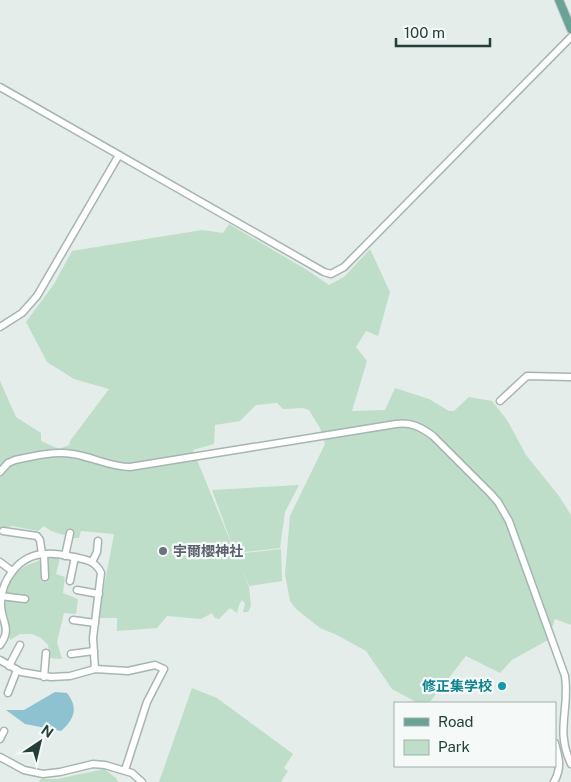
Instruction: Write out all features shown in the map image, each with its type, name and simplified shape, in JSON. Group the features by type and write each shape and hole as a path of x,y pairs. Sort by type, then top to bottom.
{"main road":[{"path":"559,0 571,29"}],"street":[{"path":"0,87 324,272 332,274 344,267 571,37"},
{"path":"0,327 22,313 37,296 119,156"},
{"path":"500,401 528,376 571,377"},
{"path":"0,472 15,460 62,453 83,456 114,466 130,467 396,424 413,424 423,429 433,436 490,493 509,521 565,676 564,746 571,764"},
{"path":"3,531 36,536 40,540 44,577"},
{"path":"65,556 70,534"},
{"path":"92,562 97,552 98,541"},
{"path":"0,645 7,631 1,596 12,571 26,559 43,554 65,556 92,562 101,574 95,623 95,669"},
{"path":"70,580 75,558"},
{"path":"0,562 12,571"},
{"path":"77,590 99,594"},
{"path":"1,596 25,600"},
{"path":"73,620 95,623"},
{"path":"9,666 20,645"},
{"path":"71,654 94,651"},
{"path":"44,677 46,653"},
{"path":"0,660 17,670 44,677 70,676 95,669 128,671 155,665 164,668 147,702 125,770"},
{"path":"8,693 17,670"},
{"path":"0,739 4,731"},
{"path":"554,782 560,765 556,747"},
{"path":"0,757 24,770 44,774 99,764 125,770 137,776 142,782"}],"green space":[{"path":"229,224 329,285 344,277 370,249 390,292 378,336 366,331 356,347 367,361 352,411 385,410 395,388 429,399 449,411 454,411 469,397 492,401 507,420 526,455 559,496 571,515 571,625 555,619 548,640 512,660 500,673 466,656 430,702 416,702 392,689 366,651 320,628 296,609 290,601 285,574 290,516 325,444 320,428 309,410 303,408 283,409 277,403 256,405 240,421 215,425 214,444 193,450 249,587 251,606 248,612 243,612 245,604 242,600 237,613 230,608 219,619 215,618 212,613 201,619 167,616 157,628 117,631 117,618 98,618 114,534 81,531 79,538 73,538 71,531 64,535 51,531 44,526 38,531 12,526 0,529 0,381 16,417 41,433 41,441 59,449 69,445 70,441 109,389 74,379 47,362 26,322 54,284 72,251 202,230 223,233"},
{"path":"299,485 285,512 280,548 235,553 212,490"},
{"path":"281,549 282,581 249,586 235,554"},
{"path":"48,558 60,558 56,574 65,577 63,593 78,599 76,614 64,613 57,642 62,659 50,658 48,645 41,638 32,634 20,634 10,640 4,606 5,592 12,577 31,563"},
{"path":"192,688 217,698 293,754 284,768 288,771 281,782 159,782"},
{"path":"104,769 116,778 118,782 39,782 41,779 57,779"}],"water":[{"path":"55,692 67,693 71,698 74,709 72,718 61,731 25,724 6,710 24,710"}],"place":[{"name":"宇爾櫻神社","path":"163,551"},
{"name":"修正集学校","path":"502,686"}]}
